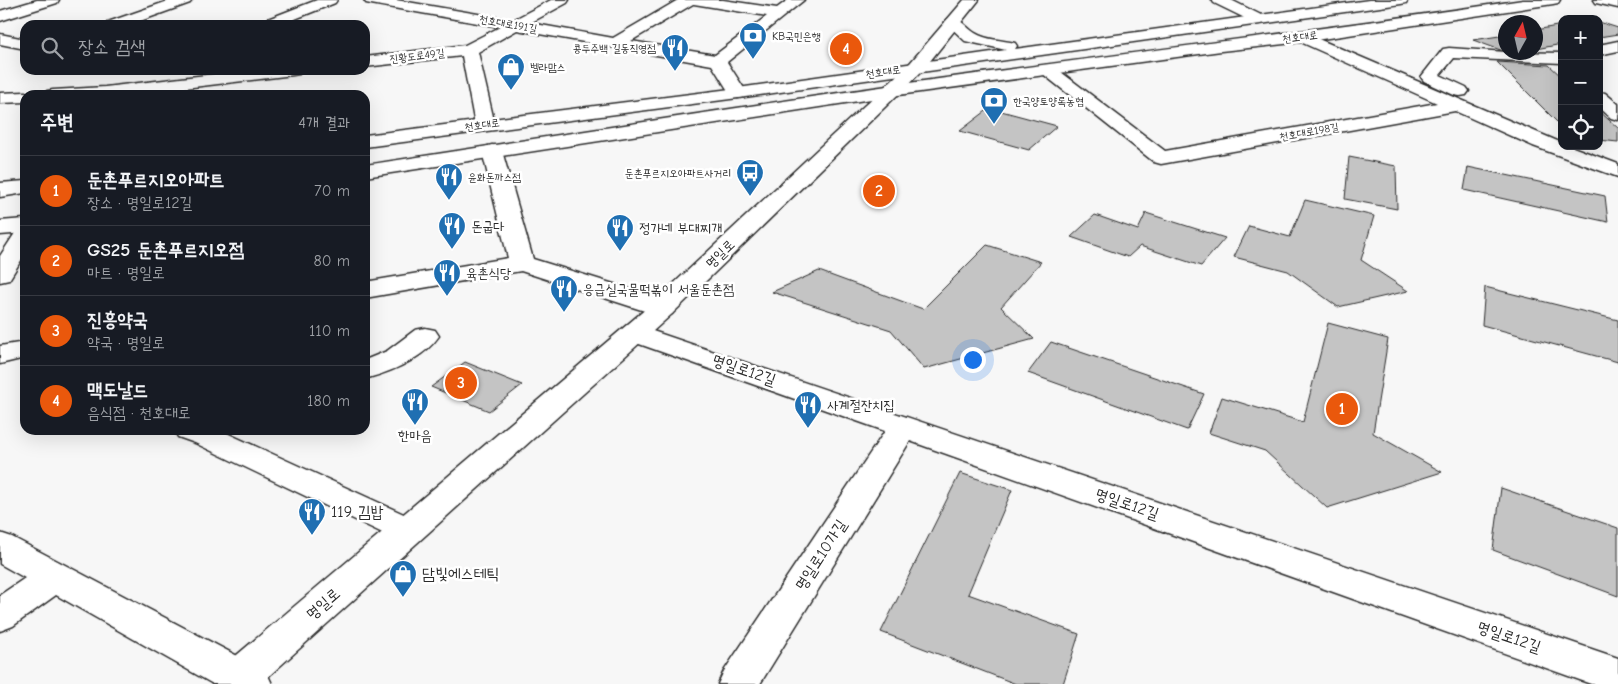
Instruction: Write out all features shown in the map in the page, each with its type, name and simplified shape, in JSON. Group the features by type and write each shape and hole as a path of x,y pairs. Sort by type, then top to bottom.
{"street":[{"path":"0,16 52,0"},
{"path":"128,20 185,0"},
{"path":"279,20 330,0"},
{"name":"천호대로191길","path":"371,0 718,61"},
{"path":"485,125 469,50 562,0"},
{"path":"616,43 689,0"},
{"path":"694,0 780,13"},
{"path":"738,93 718,61 798,0"},
{"name":"명일로","path":"0,546 241,682 407,530 663,308 916,67 972,0"},
{"path":"1220,0 1260,20"},
{"name":"천호대로","path":"370,140 738,93 1061,46 1401,0"},
{"name":"천호대로","path":"370,170 891,91 1221,46 1302,37 1553,0"},
{"path":"1600,0 1618,4"},
{"path":"953,22 971,38 982,42 1012,46 1061,46"},
{"path":"1302,37 1540,142 1618,171"},
{"path":"0,39 20,43"},
{"path":"1603,49 1618,46"},
{"name":"진황도로49길","path":"370,61 469,50"},
{"path":"1558,61 1449,53 1430,77 1558,136"},
{"name":"천호대로198길","path":"1047,70 1161,158 1458,105"},
{"path":"110,90 140,75"},
{"path":"129,90 252,75"},
{"path":"1603,91 1618,88"},
{"path":"0,98 20,97"},
{"path":"1603,101 1618,114"},
{"path":"1587,150 1593,153 1618,155"},
{"path":"492,151 522,263"},
{"path":"0,190 20,188"},
{"path":"0,228 20,226"},
{"path":"0,275 20,243"},
{"path":"370,289 522,263 663,308"},
{"name":"명일로12길","path":"635,333 1618,676"},
{"path":"370,368 398,357 425,336"},
{"path":"0,355 20,351"},
{"name":"명일로10가길","path":"738,684 904,426"},
{"path":"208,435 407,530"},
{"path":"0,616 54,577"}],"building":[{"path":"1603,23 1618,28 1618,34 1603,36"},
{"path":"1558,26 1558,45 1543,48 1543,29"},
{"path":"1498,36 1498,49 1473,40"},
{"path":"1497,62 1549,65 1558,73 1558,123"},
{"path":"990,108 1057,126 1029,150 960,131"},
{"path":"1603,115 1618,128 1618,142 1603,140"},
{"path":"1349,157 1396,166 1397,209 1345,199"},
{"path":"1468,167 1605,196 1608,222 1464,190"},
{"path":"1305,200 1374,216 1361,260 1408,291 1338,307 1288,271 1234,257 1249,226 1290,237"},
{"path":"1146,213 1225,238 1201,266 1140,246 1128,257 1071,237 1095,215 1138,230"},
{"path":"987,245 1041,262 1001,307 1034,339 924,369 891,330 772,292 819,271 923,309"},
{"path":"1485,287 1618,320 1618,362 1482,325"},
{"path":"1328,323 1388,339 1373,433 1442,472 1327,508 1265,451 1209,433 1222,397 1303,422"},
{"path":"1051,342 1204,394 1187,430 1028,373"},
{"path":"465,362 522,385 489,411 431,387"},
{"path":"960,473 1012,490 968,594 1079,634 1063,684 1016,684 881,632"},
{"path":"1501,488 1618,528 1618,596 1493,550"}],"place":[{"name":"맥도날드","path":"846,49"},
{"name":"KB국민은행","path":"753,60"},
{"name":"콩두주백 길동직영점","path":"675,72"},
{"name":"벨라맘스","path":"511,91"},
{"name":"한국양토양록농협","path":"994,125"},
{"name":"GS25 둔촌푸르지오점","path":"879,191"},
{"name":"둔촌푸르지오아파트사거리","path":"750,197"},
{"name":"윤화돈까스점","path":"449,201"},
{"name":"돈굽다","path":"452,250"},
{"name":"정가네 부대찌개","path":"620,252"},
{"name":"육촌식당","path":"447,297"},
{"name":"응급실국물떡볶이 서울둔촌점","path":"564,313"},
{"name":"진흥약국","path":"461,383"},
{"name":"둔촌푸르지오아파트","path":"1342,409"},
{"name":"한마음","path":"415,426"},
{"name":"사계절잔치집","path":"808,429"},
{"name":"119 김밥","path":"312,536"},
{"name":"담빛에스테틱","path":"403,598"}]}
